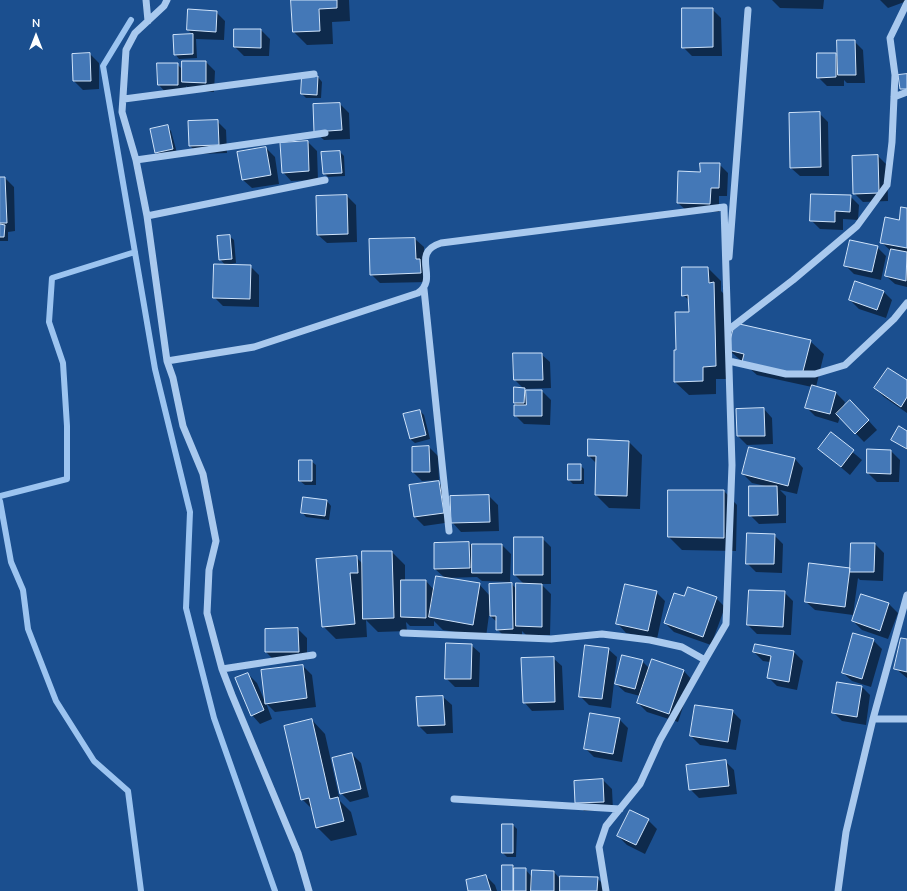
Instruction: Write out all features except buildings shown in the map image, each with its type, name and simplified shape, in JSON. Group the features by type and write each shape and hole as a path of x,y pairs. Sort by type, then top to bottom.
{"street":[{"path":"146,0 148,21"},
{"path":"167,0 164,6 135,33 126,50 123,75 124,99 122,112 136,160 147,216 167,360 173,378 183,426 203,474 216,541 209,570 207,613 222,669 255,754 298,854 309,891"},
{"path":"728,330 793,280 857,226 887,185 892,142 895,75 890,38 907,3"},
{"path":"726,293 748,10"},
{"path":"124,99 314,74"},
{"path":"894,97 907,92"},
{"path":"136,160 325,133"},
{"path":"147,216 325,180"},
{"path":"449,531 424,289 426,281 426,253 431,246 441,243 724,207 732,465 726,624 660,740 640,784 606,826 599,847 606,891"},
{"path":"167,360 254,346 418,293 424,289"},
{"path":"728,361 786,374 815,374 822,372 845,364 894,318 907,303"},
{"path":"838,891 846,832 873,719 907,595"},
{"path":"403,633 551,639 602,634 650,640 682,647 705,660"},
{"path":"222,669 313,655"},
{"path":"873,719 907,719"},
{"path":"454,799 620,809"}],"waterway":[{"path":"131,20 103,66 155,369 190,512 186,608 214,718 275,891"},
{"path":"0,496 67,479 67,426 63,363 49,322 52,278 135,252"},
{"path":"0,501 11,562 23,590 28,629 56,701 94,761 128,791 141,891"}]}
